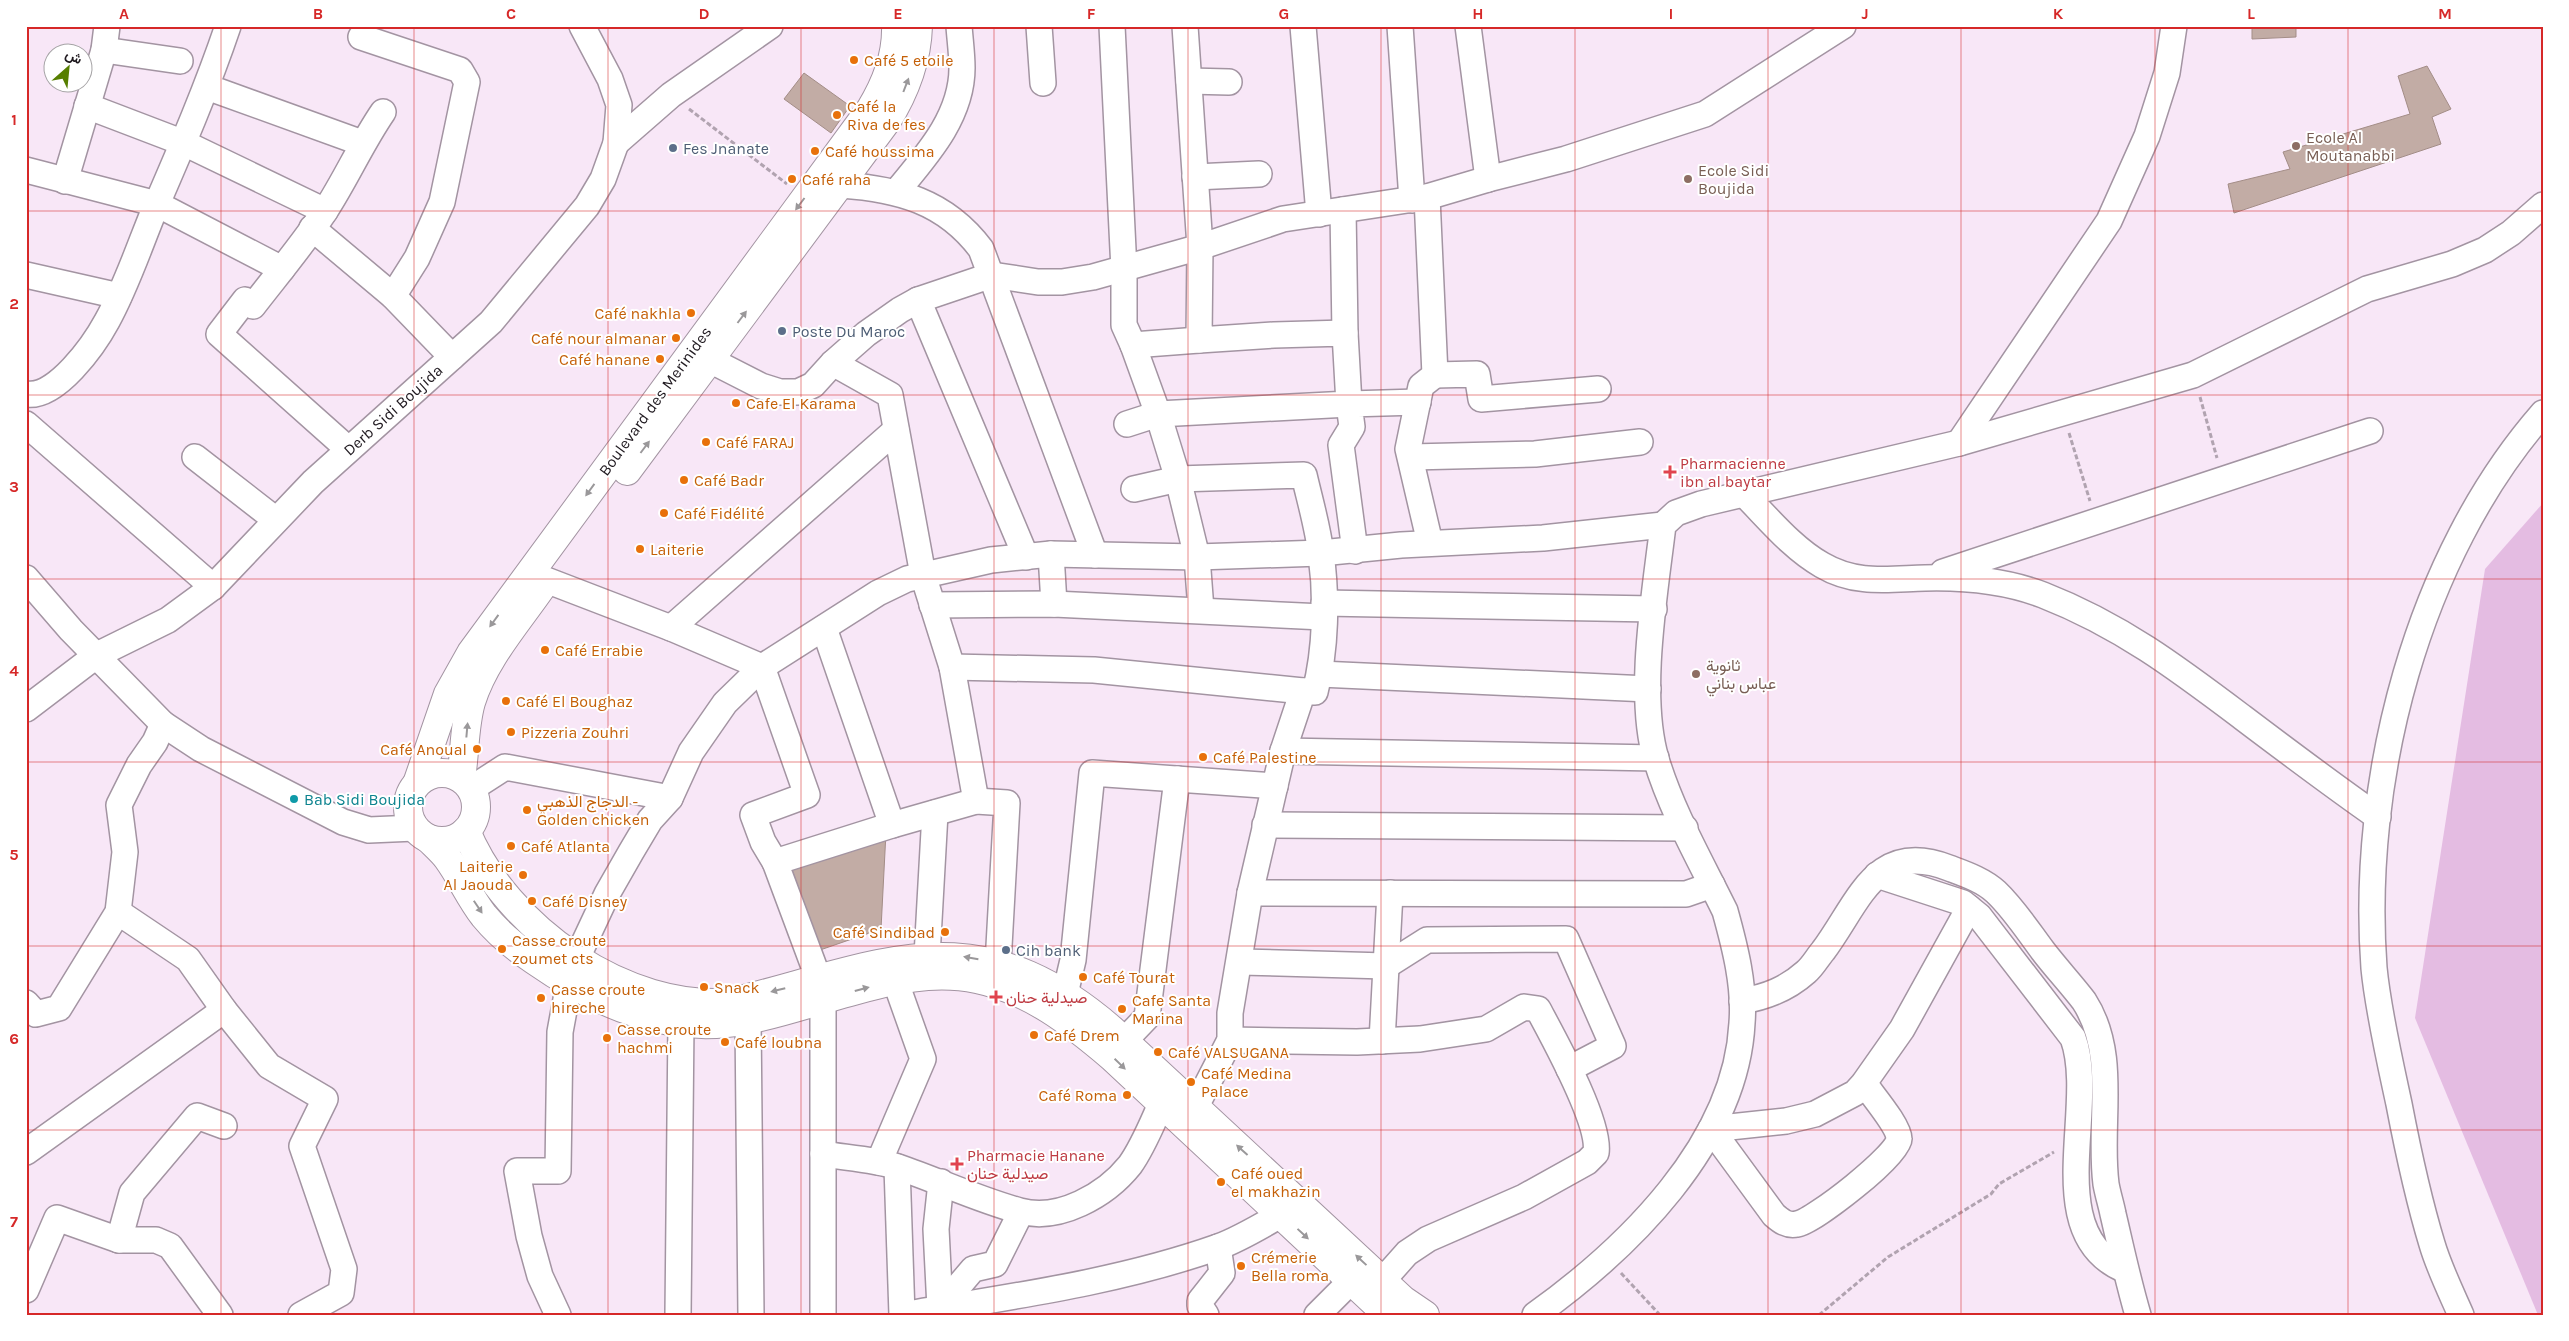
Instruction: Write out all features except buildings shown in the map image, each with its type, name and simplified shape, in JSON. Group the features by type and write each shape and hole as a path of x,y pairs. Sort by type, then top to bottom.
{"main road":[{"name":"Boulevard des Merinides","path":"418,780 448,694 471,653 879,95 893,60 896,26"},
{"name":"Boulevard des Merinides","path":"466,784 471,704 489,662 546,580 886,122 902,96 915,55 918,26"},
{"path":"422,834 442,841 455,838 466,831 473,822 476,811 475,800 466,784 440,772 418,780 410,791 407,804 408,817 422,834 448,858 477,906 493,926 532,960 569,984 635,1014 681,1023 714,1024 748,1020 886,962 926,956 961,956 1024,972 1065,994 1096,1016 1404,1300 1425,1315"},
{"path":"466,831 491,876 519,912 534,927 578,958 637,988 683,1002 733,1002 928,975 961,976 1009,988 1044,1005 1079,1029 1112,1057 1388,1315"}],"street":[{"path":"26,394 46,392 58,384 94,341 119,296 208,87 228,26"},
{"name":"Derb Sidi Boujida","path":"26,709 97,655 168,620 213,587 276,520 348,449 491,322 587,206 603,179 616,143 619,105 610,79 582,26"},
{"path":"616,143 670,95 770,26"},
{"path":"897,192 932,148 949,118 958,95 962,70 959,26"},
{"path":"1038,26 1042,83"},
{"path":"1112,26 1124,270 1124,325 1158,414 1178,479 1197,557 1201,610"},
{"path":"1185,26 1200,247 1199,340"},
{"path":"1303,26 1319,214"},
{"path":"1400,26 1420,199 1435,375"},
{"path":"1468,26 1488,179"},
{"path":"710,360 761,386 780,392 798,392 813,385 833,363 882,322 918,300 992,274 1038,282 1062,282 1124,270 1283,219 1420,199 1575,156 1705,114 1843,26"},
{"path":"1959,444 2109,221 2147,136 2167,72 2174,26"},
{"path":"361,37 460,70 467,82 442,202 417,258 393,296"},
{"path":"65,181 106,38 180,61"},
{"path":"1189,81 1229,82"},
{"path":"208,87 362,143"},
{"path":"87,106 184,144 319,219 452,357"},
{"path":"348,449 219,334 245,300 253,306 319,219 362,143 383,112"},
{"path":"26,170 157,204 282,269"},
{"path":"1195,177 1259,174"},
{"path":"841,185 897,192 935,208 958,223 981,248 1095,555"},
{"path":"578,958 607,894 631,852 650,820 670,798 691,752 710,721 725,703 762,667 878,593 907,578 991,560 1051,554 1197,557 1321,553 1430,543 1543,538 1662,525 1676,513 1701,504 1959,444 2193,375 2367,289 2452,264 2485,250 2511,233 2543,206"},
{"path":"1344,210 1345,333 1352,427 1341,445 1355,551"},
{"path":"26,275 119,296"},
{"path":"918,300 1026,557"},
{"path":"1133,345 1274,334 1345,333"},
{"path":"833,363 890,395 923,575 952,666 976,801"},
{"path":"1430,543 1408,449 1421,386 1435,375 1477,374 1481,399 1598,389"},
{"path":"1128,424 1158,414 1418,402"},
{"path":"2461,1315 2432,1246 2411,1166 2374,970 2372,910 2378,817 2396,713 2413,648 2440,577 2480,500 2522,437 2543,414"},
{"path":"26,424 213,587"},
{"path":"671,628 896,430"},
{"path":"1926,578 2370,431"},
{"path":"1411,457 1535,454 1640,442"},
{"path":"195,457 276,520"},
{"path":"1134,489 1178,479 1304,475 1321,553 1324,610 1311,682 1283,751 1250,893 1230,1013 1230,1040 1196,1108"},
{"path":"1744,494 1801,550 1822,566 1871,581 1926,578 1971,579 2002,584 2042,595 2099,620 2159,655 2378,817"},
{"path":"1535,1315 1559,1298 1645,1220 1688,1167 1711,1129 1732,1078 1740,1046 1742,1001 1740,977 1730,928 1656,758 1650,726 1648,689 1662,525"},
{"path":"1051,554 1054,604"},
{"path":"26,578 71,630 163,724 208,753 343,822 369,830 422,834"},
{"path":"546,580 671,628 762,667 808,795 753,815 763,842 775,862 821,990 824,1154 823,1315"},
{"path":"932,605 1054,604 1201,610 1654,609"},
{"path":"824,628 892,825"},
{"path":"952,666 1094,670 1311,682 1648,689"},
{"path":"26,1003 36,1014 59,1008 118,912 125,852 119,805 139,765 155,742 163,724"},
{"path":"1283,751 1656,758"},
{"path":"466,784 505,767 670,798"},
{"path":"1065,994 1073,960 1092,773 1275,786"},
{"path":"1124,1042 1147,1017 1177,779"},
{"path":"775,862 976,801 1007,803 998,964"},
{"path":"926,956 935,813"},
{"path":"1266,825 1685,828"},
{"path":"1742,1001 1764,998 1808,971 1878,875 1894,862 1910,859 1943,866 1986,884 2011,908 2094,1016 2105,1057 2104,1164 2106,1187 2125,1270 2138,1315"},
{"path":"1878,875 1948,897 1970,908 1995,935 2073,1038 2078,1051 2081,1073 2076,1189 2081,1221 2096,1248 2109,1263 2125,1270"},
{"path":"1250,893 1686,894 1712,885"},
{"path":"1382,1041 1390,893"},
{"path":"1711,1129 1786,1121 1815,1114 1841,1102 1864,1084 1902,1029 1970,908"},
{"path":"118,912 188,959 224,1010 269,1066 325,1099 302,1146 344,1269 342,1293 300,1315"},
{"path":"1240,962 1386,966 1427,940 1566,939 1613,1046 1570,1069"},
{"path":"895,980 923,1058 888,1164 902,1315 1081,1283 1218,1247 1252,1232 1282,1214"},
{"path":"558,1315 540,1276 529,1236 517,1171 558,1171 560,1032 569,984"},
{"path":"1230,1040 1382,1041 1420,1039 1486,1029 1524,1006 1538,1009 1570,1069 1596,1136 1596,1153 1587,1162 1524,1197 1428,1239 1407,1253 1383,1280"},
{"path":"26,1152 224,1010"},
{"path":"748,1020 751,1315"},
{"path":"678,1315 681,1023"},
{"path":"1711,1129 1774,1215 1784,1223 1799,1224 1808,1221 1871,1172 1890,1155 1898,1144 1900,1138 1895,1128 1864,1084"},
{"path":"824,1154 888,1164 1021,1212 1048,1213 1062,1210 1087,1200 1121,1175 1138,1152 1161,1104"},
{"path":"119,1240 132,1193 197,1116 224,1126"},
{"path":"940,1308 936,1229 941,1182"},
{"path":"940,1308 973,1269 994,1264 1021,1212"},
{"path":"26,1290 57,1218 119,1240 156,1240 170,1246 220,1315"},
{"path":"1206,1315 1202,1310 1200,1301 1222,1273 1218,1247"},
{"path":"1317,1315 1352,1280"}],"path":[{"path":"670,95 805,198"},
{"path":"2193,375 2223,480"},
{"path":"2063,413 2097,521"},
{"path":"1819,1315 1888,1257 1991,1194 2000,1184 2036,1162 2077,1142"},
{"path":"1606,1257 1660,1315"}],"shaded area":[{"path":"2543,503 2543,1315 2538,1315 2415,1018 2485,569"}],"place":[{"name":"Café 5 etoile","path":"854,60"},
{"name":"Café la Riva de fes","path":"837,115"},
{"name":"Ecole Al Moutanabbi","path":"2296,146"},
{"name":"Fes Jnanate","path":"673,148"},
{"name":"Café houssima","path":"815,151"},
{"name":"Café raha","path":"792,179"},
{"name":"Ecole Sidi Boujida","path":"1688,179"},
{"name":"Café nakhla","path":"691,313"},
{"name":"Poste Du Maroc","path":"782,331"},
{"name":"Café nour almanar","path":"676,338"},
{"name":"Café hanane","path":"660,359"},
{"name":"Cafe El Karama","path":"736,403"},
{"name":"Café FARAJ","path":"706,442"},
{"name":"Pharmacienne ibn al baytar","path":"1670,472"},
{"name":"Café Badr","path":"684,480"},
{"name":"Café Fidélité","path":"664,513"},
{"name":"Laiterie","path":"640,549"},
{"name":"Café Errabie","path":"545,650"},
{"name":"ثانوية عباس بناني","path":"1696,674"},
{"name":"Café El Boughaz","path":"506,701"},
{"name":"Pizzeria Zouhri","path":"511,732"},
{"name":"Café Anoual","path":"477,749"},
{"name":"Café Palestine","path":"1203,757"},
{"name":"Bab Sidi Boujida","path":"294,799"},
{"name":"الدجاج الذهبي - Golden chicken","path":"527,810"},
{"name":"Café Atlanta","path":"511,846"},
{"name":"Laiterie Al Jaouda","path":"523,875"},
{"name":"Café Disney","path":"532,901"},
{"name":"Café Sindibad","path":"945,932"},
{"name":"Casse croute zoumet cts","path":"502,949"},
{"name":"Cih bank","path":"1006,950"},
{"name":"Café Tourat","path":"1083,977"},
{"name":"Snack","path":"704,987"},
{"name":"صيدلية حنان","path":"996,997"},
{"name":"Casse croute hireche","path":"541,998"},
{"name":"Cafe Santa Marina","path":"1122,1009"},
{"name":"Café Drem","path":"1034,1035"},
{"name":"Casse croute hachmi","path":"607,1038"},
{"name":"Café loubna","path":"725,1042"},
{"name":"Café VALSUGANA","path":"1158,1052"},
{"name":"Café Medina Palace","path":"1191,1082"},
{"name":"Café Roma","path":"1127,1095"},
{"name":"Pharmacie Hanane صيدلية حنان","path":"957,1164"},
{"name":"Café oued el makhazin","path":"1221,1182"},
{"name":"Crémerie Bella roma","path":"1241,1266"}]}
